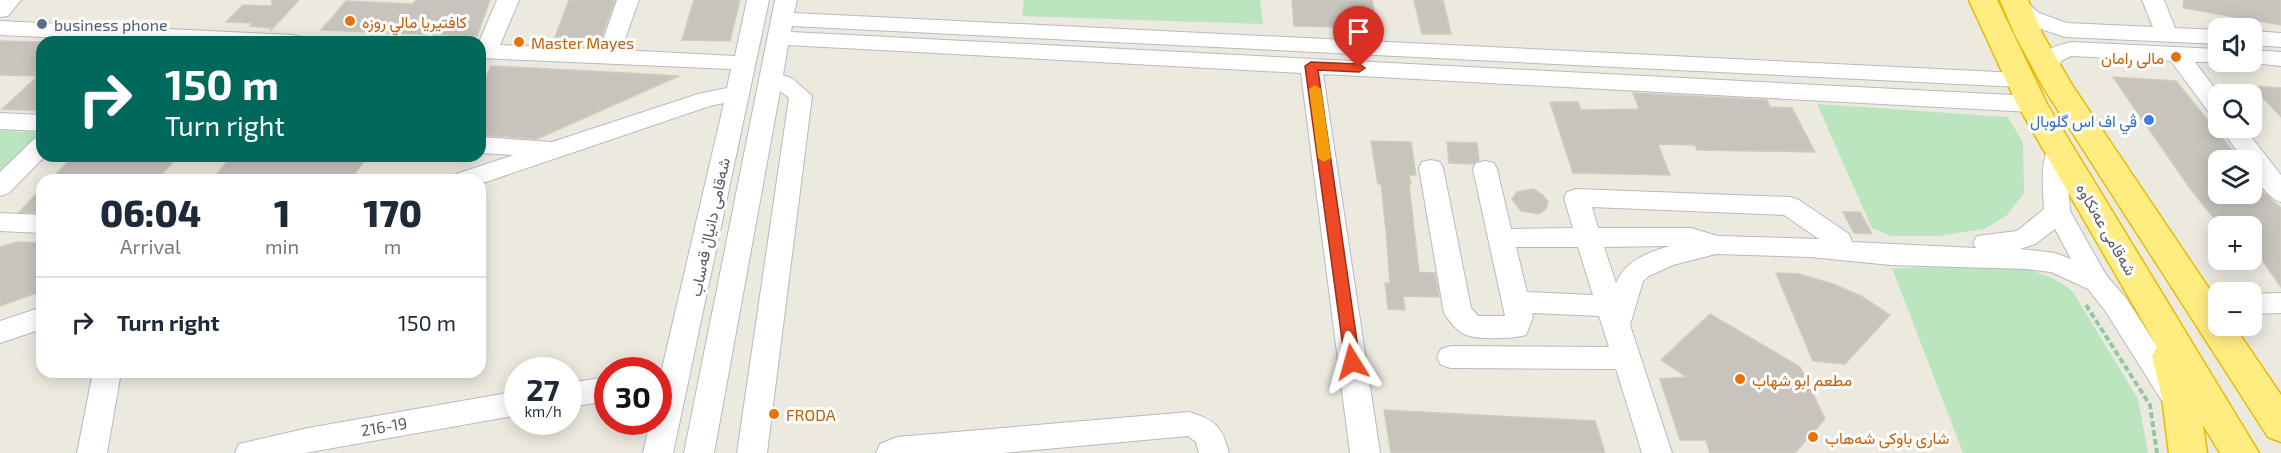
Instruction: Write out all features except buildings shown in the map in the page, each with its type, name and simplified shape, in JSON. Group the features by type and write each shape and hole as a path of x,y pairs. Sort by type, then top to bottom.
{"highway":[{"name":"شەقامی عەنکاوە","path":"1983,0 2033,85 2060,147 2240,453"},
{"name":"شەقامی عەنکاوە","path":"2015,2 2033,85 2208,305"},
{"path":"2161,322 2182,409 2188,453"},
{"name":"شەقامی عەنکاوە","path":"2227,336 2281,426"}],"street":[{"path":"0,11 10,0"},
{"path":"486,45 508,0"},
{"path":"608,57 628,0"},
{"name":"شەقامی دانیاڵ قەساب","path":"672,360 759,0"},
{"path":"2153,0 2173,45 2208,95"},
{"path":"2015,2 2031,18 2065,30 2173,45 2208,54"},
{"path":"782,19 1969,78 2033,85"},
{"path":"782,19 1311,66 1982,101 2033,85 2057,53 2071,49 2098,50 2173,45 2208,39"},
{"name":"شەقامی دانیاڵ قەساب","path":"699,453 782,19"},
{"path":"0,28 145,36"},
{"path":"2085,32 2080,34 2079,40 2085,46 2098,50"},
{"path":"2262,39 2281,40"},
{"path":"486,51 745,63"},
{"path":"2262,58 2281,59"},
{"path":"1311,66 1365,453"},
{"path":"752,453 801,96 785,84 771,78"},
{"path":"1969,78 1987,89 1989,96 1982,101"},
{"path":"483,174 706,99 738,93"},
{"path":"0,121 36,123"},
{"path":"2240,138 2281,193"},
{"path":"486,145 557,149"},
{"path":"2060,147 2055,170 2057,211 2091,292"},
{"path":"0,187 36,151"},
{"path":"1431,168 1458,313 1472,326 1516,327 1519,317 1485,169"},
{"path":"1657,453 1576,198 1790,206 1840,241"},
{"path":"1810,248 1840,241 1971,243 2023,240 2034,234 2057,211"},
{"path":"0,222 35,224"},
{"path":"0,232 35,224"},
{"path":"1502,237 1691,237 1716,245"},
{"path":"1613,316 1632,276 1666,257 1716,245 1810,248 1891,255 2027,259 2055,263 2091,292 2116,305 2182,409"},
{"path":"1516,302 1613,316"},
{"path":"2262,304 2281,303"},
{"path":"0,332 36,320"},
{"path":"1451,357 1626,358"},
{"path":"92,453 106,378"},
{"name":"216-19","path":"250,453 308,440 504,405"},
{"path":"891,453 897,450 1189,424 1201,427 1210,435 1214,453"},
{"name":"شەقامی دانیاڵ قەساب","path":"658,453 660,435"}],"path":[{"path":"2091,292 2150,405 2157,453"}],"green space":[{"path":"1024,0 1260,0 1263,24 1022,16"},
{"path":"1817,104 2008,117 2023,143 2024,193 2007,215 1984,229 1938,236 1891,236 1872,228"},
{"path":"0,130 36,133 36,140 4,171 0,171"},
{"path":"2017,266 2053,279 2073,292 2138,399 2148,453 1963,453 1892,268"}],"slow traffic":[{"path":"1315,89 1324,158"}],"place":[{"name":"كافتيريا مالي روزه","path":"350,21"},
{"name":"business phone","path":"42,24"},
{"name":"Master Mayes","path":"519,42"},
{"name":"مالى رامان","path":"2176,57"},
{"name":"ڤي اف اس گلوبال","path":"2149,120"},
{"name":"مطعم ابو شهاب","path":"1740,379"},
{"name":"FRODA","path":"774,414"},
{"name":"شاری باوکی شەھاب","path":"1813,437"}],"route":[{"path":"1352,362 1311,66 1359,68"}]}
